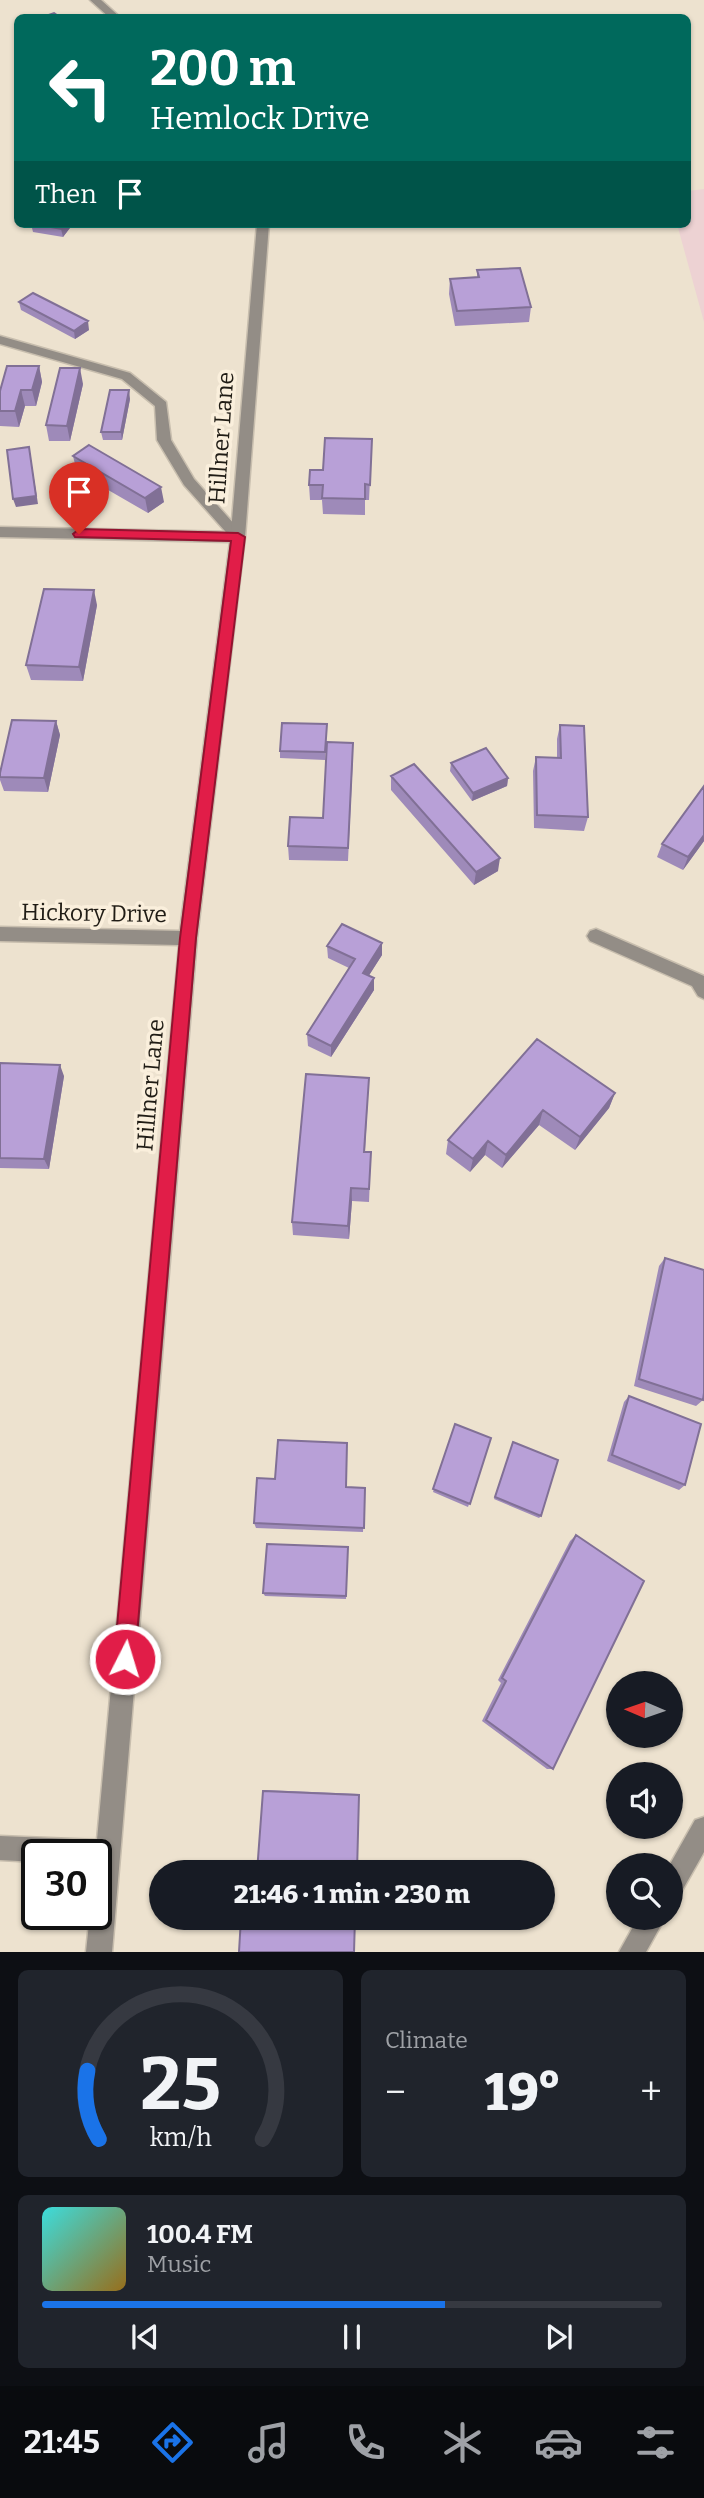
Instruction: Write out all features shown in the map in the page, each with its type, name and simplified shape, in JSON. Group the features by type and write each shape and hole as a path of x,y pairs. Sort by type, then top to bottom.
{"street":[{"path":"95,0 111,14"},
{"name":"Hillner Lane","path":"109,1839 188,938 238,537 262,228"},
{"path":"0,340 126,376 135,383 161,405 164,440 188,482 238,537"},
{"path":"0,532 238,537"},
{"name":"Hickory Drive","path":"0,934 188,938"},
{"path":"596,936 698,981 704,991"},
{"path":"683,1865 704,1829"},
{"path":"0,1848 21,1849"},
{"name":"Hillner Lane","path":"99,1952 101,1930"},
{"path":"632,1952 645,1930"}],"shaded area":[{"path":"704,189 704,322 678,228 691,228 691,191"}],"building":[{"path":"520,268 531,307 457,311 450,279 479,277 477,270"},
{"path":"33,293 88,321 74,331 19,302"},
{"path":"7,366 39,366 32,390 21,390 15,411 0,411 0,391"},
{"path":"60,368 80,368 67,426 46,425"},
{"path":"110,390 129,390 121,432 101,432"},
{"path":"325,438 372,439 370,485 365,484 365,499 322,498 323,485 309,485 310,470 323,470"},
{"path":"89,445 161,487 145,498 73,456"},
{"path":"29,447 36,496 13,499 7,450"},
{"path":"44,589 94,590 79,667 26,665"},
{"path":"12,720 56,721 44,778 0,777"},
{"path":"282,723 327,724 325,752 280,751"},
{"path":"560,725 584,726 588,817 537,815 536,757 561,758"},
{"path":"327,742 353,743 348,848 288,846 290,817 323,818"},
{"path":"486,748 508,778 473,793 451,763"},
{"path":"414,764 500,858 476,872 391,776"},
{"path":"704,786 704,835 688,857 662,844"},
{"path":"342,924 382,943 363,973 374,978 331,1046 307,1034 355,959 327,946"},
{"path":"537,1039 615,1093 580,1137 543,1110 506,1155 488,1141 473,1159 448,1140"},
{"path":"0,1063 60,1065 44,1159 0,1158"},
{"path":"306,1074 369,1078 364,1152 371,1152 369,1189 351,1188 348,1226 292,1222"},
{"path":"665,1258 704,1270 703,1400 639,1379"},
{"path":"629,1396 701,1424 685,1485 612,1455"},
{"path":"455,1424 491,1438 470,1504 433,1489"},
{"path":"278,1440 347,1443 346,1487 365,1488 364,1528 254,1523 257,1478 275,1479"},
{"path":"513,1442 558,1460 541,1516 495,1497"},
{"path":"576,1535 644,1581 553,1769 486,1720 506,1681 502,1678"},
{"path":"267,1544 348,1547 346,1596 263,1593"},
{"path":"263,1791 359,1795 357,1860 258,1860"},
{"path":"240,1930 355,1930 354,1952 239,1952"}],"route":[{"path":"79,534 238,537 188,938 125,1659"}]}
